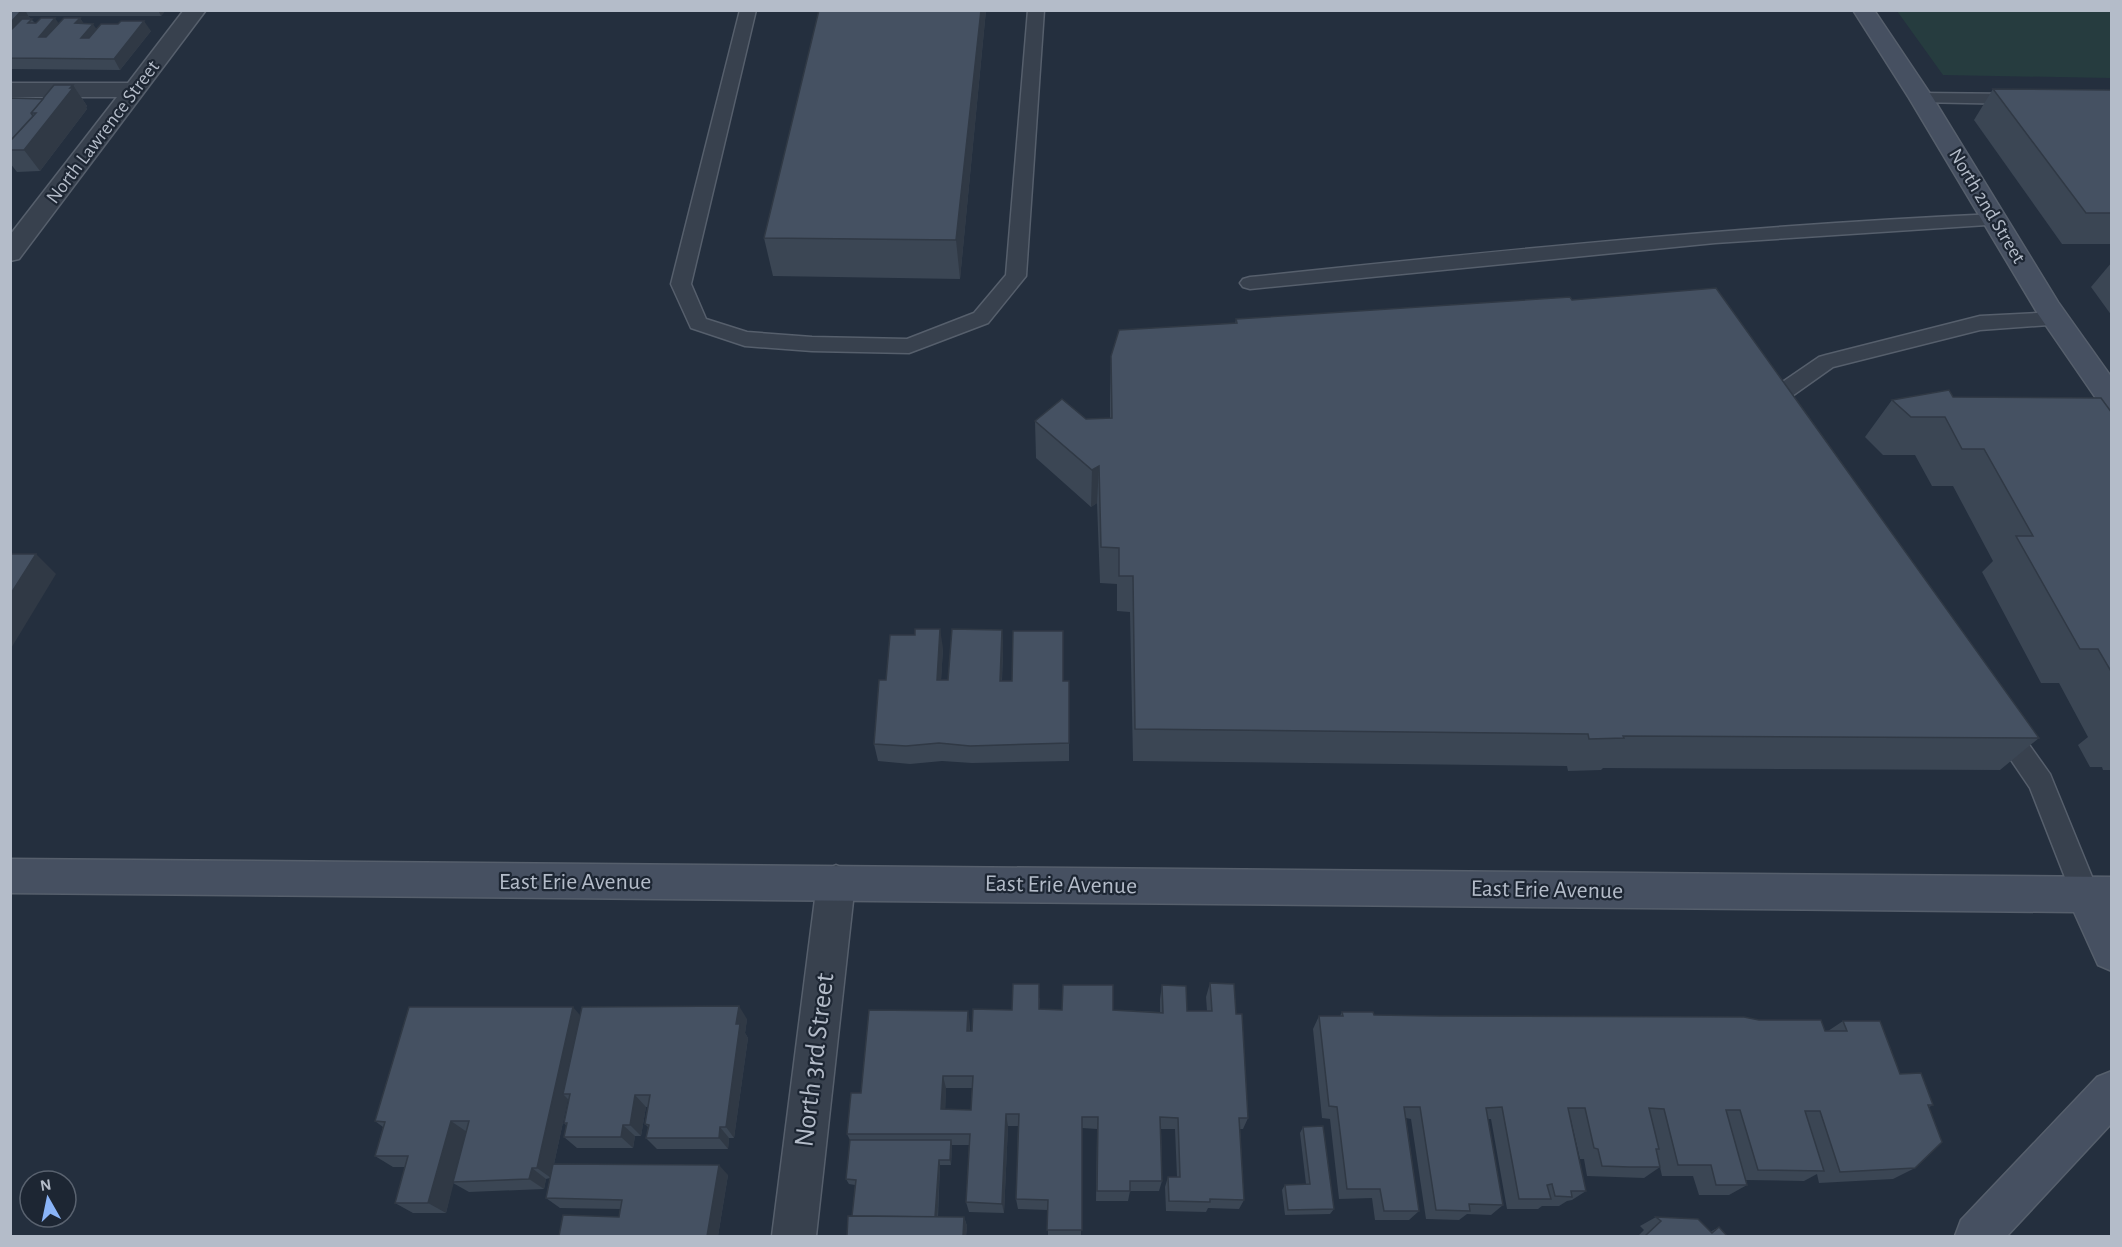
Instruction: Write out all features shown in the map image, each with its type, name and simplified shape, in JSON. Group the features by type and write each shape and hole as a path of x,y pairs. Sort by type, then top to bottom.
{"main road":[{"name":"North 2nd Street","path":"1863,10 1921,98 2056,319 2112,400"},
{"name":"East Erie Avenue","path":"10,876 2098,895"},
{"path":"2098,895 2112,952"},
{"path":"1977,1236 2112,1092"}],"street":[{"name":"North Lawrence Street","path":"10,253 196,10"},
{"path":"10,90 135,90"},
{"name":"North 3rd Street","path":"794,1236 836,883"}],"lane":[{"path":"748,10 681,284 698,323 745,339 812,344 909,346 981,318 1016,276 1036,10"},
{"path":"1921,98 2040,99"},
{"path":"1250,283 1557,251 1919,223 1995,220"},
{"path":"1793,428 1772,399 1826,362 1980,323 2056,319"},
{"path":"1986,704 2041,782 2098,895"}],"green space":[{"path":"1897,11 2111,11 2111,78 1943,75"}],"building":[{"path":"10,10 22,10 10,23"},
{"path":"819,10 981,10 956,240 764,238"},
{"path":"41,18 55,18 39,37 46,37 64,18 80,18 75,23 93,24 81,38 89,38 101,24 144,21 114,59 10,58 10,31 22,19 32,19 28,23 36,23"},
{"path":"54,85 73,85 70,88 73,88 24,150 10,150 10,141 36,113 31,113"},
{"path":"1993,89 2112,90 2112,213 2086,213"},
{"path":"10,98 43,99 31,113 33,116 10,141"},
{"path":"1716,288 2039,738 1623,736 1624,738 1589,739 1588,734 1135,729 1133,576 1119,576 1119,548 1101,547 1099,466 1092,470 1035,421 1062,399 1086,419 1112,418 1111,356 1119,330 1237,323 1236,319 1570,297 1572,300"},
{"path":"1949,390 1953,397 2101,398 2112,413 2112,673 2098,649 2080,649 2016,536 2033,536 1984,449 1962,449 1945,417 1911,417 1892,400"},
{"path":"10,554 36,554 10,595"},
{"path":"915,629 940,629 937,680 948,680 952,629 1002,630 1000,681 1012,681 1013,631 1063,631 1063,681 1069,681 1069,743 970,746 939,743 906,746 874,744 879,680 886,680 890,635 915,635"},
{"path":"1210,983 1234,984 1236,1014 1242,1014 1248,1118 1239,1118 1244,1200 1169,1201 1168,1177 1180,1177 1178,1118 1160,1117 1162,1181 1130,1181 1130,1191 1097,1191 1098,1117 1082,1117 1082,1230 1047,1230 1048,1200 1016,1199 1019,1114 1006,1114 1002,1204 966,1202 970,1134 847,1134 851,1093 861,1093 869,1010 968,1011 967,1031 972,1031 973,1009 1012,1010 1013,984 1039,984 1039,1009 1062,1010 1063,985 1113,985 1113,1010 1163,1013 1162,985 1186,986 1187,1011 1212,1011","holes":["943,1076 973,1076 971,1110 941,1109"]},
{"path":"739,1006 736,1024 740,1024 726,1127 720,1127 719,1138 646,1138 649,1125 645,1124 650,1095 635,1095 630,1125 623,1125 621,1137 564,1137 567,1123 564,1123 570,1094 563,1094 582,1007"},
{"path":"409,1007 573,1007 537,1168 532,1168 529,1179 453,1182 469,1121 451,1121 428,1203 395,1203 408,1156 375,1156 385,1122 375,1121"},
{"path":"1342,1012 1373,1012 1374,1015 1744,1017 1759,1020 1821,1020 1825,1031 1847,1031 1843,1021 1880,1021 1900,1074 1921,1073 1933,1105 1928,1105 1942,1142 1915,1168 1840,1172 1820,1111 1805,1111 1824,1171 1758,1170 1740,1110 1726,1110 1747,1185 1716,1185 1711,1165 1678,1165 1664,1109 1649,1108 1659,1149 1656,1149 1660,1167 1629,1167 1602,1166 1598,1149 1594,1148 1585,1108 1568,1108 1586,1191 1571,1191 1572,1197 1555,1196 1552,1184 1547,1185 1551,1199 1519,1199 1502,1107 1486,1108 1503,1205 1469,1204 1470,1211 1436,1210 1420,1107 1404,1107 1419,1211 1384,1211 1380,1189 1347,1189 1337,1107 1329,1106 1319,1016 1343,1016"},
{"path":"1323,1126 1334,1209 1288,1210 1285,1185 1310,1184 1303,1127"},
{"path":"850,1140 951,1140 950,1160 939,1160 935,1217 852,1216 856,1180 846,1179"},
{"path":"553,1164 719,1165 707,1236 559,1236 563,1215 619,1217 622,1200 546,1198"},
{"path":"848,1216 964,1217 963,1236 847,1236"},
{"path":"1656,1217 1698,1219 1712,1233 1719,1227 1727,1236 1645,1236 1661,1221"}]}
